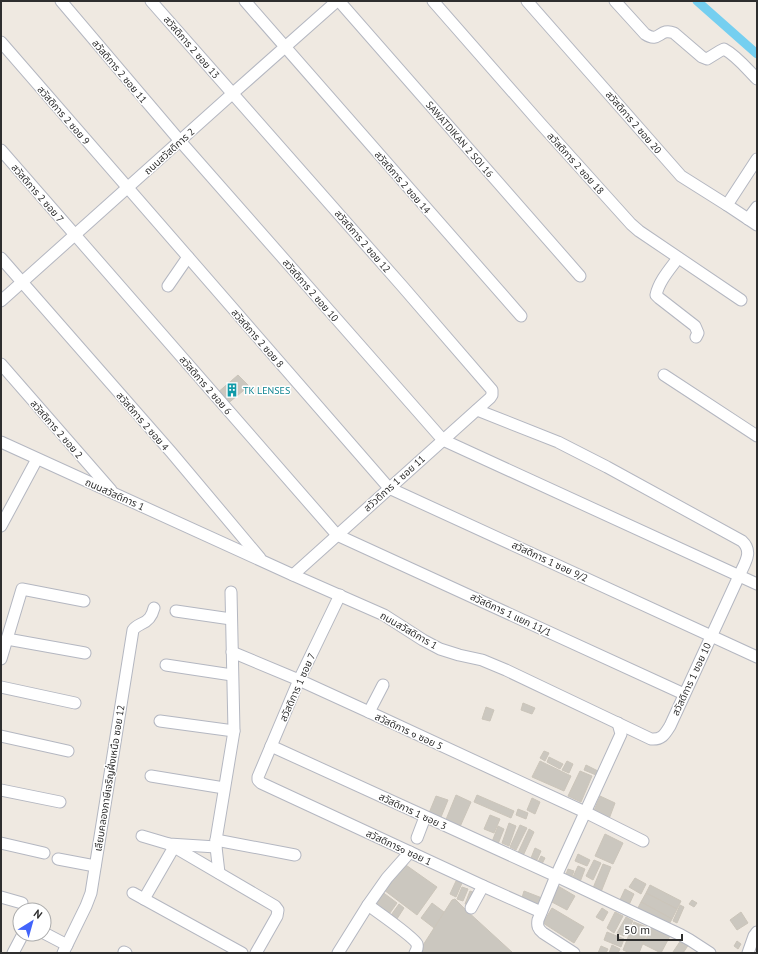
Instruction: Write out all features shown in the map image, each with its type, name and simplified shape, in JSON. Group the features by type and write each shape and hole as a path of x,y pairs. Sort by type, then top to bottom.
{"street":[{"name":"สวัสดิการ 2 ซอย 11","path":"61,1 180,141"},
{"name":"สวัสดิการ 2 ซอย 13","path":"151,1 232,94"},
{"name":"สวัสดิการ 2 ซอย 14","path":"245,1 521,316"},
{"name":"ถนนสวัสดิการ 2","path":"1,301 338,1"},
{"name":"SAWATDIKAN 2 SOI 16","path":"338,1 580,276"},
{"name":"สวัสดิการ 2 ซอย 18","path":"433,1 631,224 678,258 741,300"},
{"name":"สวัสดิการ 2 ซอย 20","path":"527,1 681,176 753,222"},
{"path":"615,1 645,34 650,37 655,38 664,32 669,31 674,33 702,57 707,58 724,49 757,79"},
{"name":"สวัสดิการ 2 ซอย 9","path":"1,42 128,188"},
{"name":"สวัสดิการ 2 ซอย 12","path":"232,94 492,390"},
{"name":"สวัสดิการ 2 ซอย 10","path":"180,141 443,440"},
{"name":"สวัสดิการ 2 ซอย 7","path":"1,150 75,235"},
{"path":"727,205 757,159"},
{"name":"สวัสดิการ 2 ซอย 8","path":"128,188 389,488"},
{"path":"753,222 757,207"},
{"name":"สวัสดิการ 2 ซอย 6","path":"75,235 337,535"},
{"path":"168,286 188,257"},
{"name":"สวัสดิการ 2 ซอย 4","path":"1,258 171,452 262,561"},
{"path":"678,258 657,289 656,295 695,326 698,333 696,337"},
{"name":"สวัสดิการ 2 ซอย 2","path":"1,364 113,493"},
{"path":"664,375 757,436"},
{"name":"สวัวดิการ 1 ซอย 11","path":"293,575 490,398 492,395 492,390"},
{"name":"สวัสดิการ 1 ซอย 10","path":"477,410 558,442 607,466 747,545 747,557 739,576 670,726 664,735 656,740 652,739 618,723"},
{"path":"443,440 757,584"},
{"name":"ถนนสวัสดิการ 1","path":"1,442 384,615 440,649 482,660 618,723"},
{"path":"1,526 37,459"},
{"name":"สวัสดิการ 1 ซอย 9/2","path":"389,488 757,656"},
{"name":"สวัสดิการ 1 แยก 11/1","path":"337,535 684,694"},
{"path":"1,659 22,589 84,601"},
{"path":"220,873 216,844 234,731 231,592"},
{"name":"สวัสดิการ 1 ซอย 7","path":"258,780 300,680 340,595"},
{"name":"เลียบคลองภาษีเจริญฝั่งเหนือ ซอย 12","path":"65,949 91,893 133,630 137,626 148,621 154,608"},
{"path":"176,611 231,619"},
{"path":"7,639 85,653"},
{"name":"สวัสดิการ ๑ ซอย 5","path":"232,652 300,680 585,812 643,841"},
{"path":"166,665 232,675"},
{"path":"369,712 383,685"},
{"path":"1,687 75,703"},
{"path":"160,722 234,731"},
{"path":"574,953 543,933 538,929 537,925 556,876 621,734 618,723"},
{"path":"1,736 68,751"},
{"name":"สวัสดิการ 1 ซอย 3","path":"271,746 682,935 710,953"},
{"path":"151,776 224,788"},
{"name":"สวัสดิการ๑ ซอย 1","path":"258,780 261,783 541,912"},
{"path":"1,790 60,802"},
{"path":"417,838 425,817"},
{"path":"142,836 172,846 275,906 278,910 277,916 256,953"},
{"path":"1,843 44,854"},
{"path":"172,846 216,844 295,855"},
{"path":"144,899 172,846"},
{"path":"338,953 387,878 410,852"},
{"path":"58,859 95,866"},
{"path":"471,908 483,886"},
{"path":"133,893 242,953"},
{"path":"1,897 18,902"},
{"path":"368,905 416,942 417,947 415,953"},
{"path":"748,953 757,932"},
{"path":"52,939 65,949"},
{"path":"13,953 19,942"}],"building":[{"name":"TK LENSES","path":"238,375 249,386 226,405 216,394"},
{"path":"523,703 535,708 532,714 521,710"},
{"path":"486,707 494,710 490,721 482,719"},
{"path":"544,751 549,753 545,761 540,758"},
{"path":"549,757 563,764 560,769 547,762"},
{"path":"540,761 571,776 564,791 532,777"},
{"path":"567,761 573,764 569,773 562,770"},
{"path":"586,765 598,771 596,775 584,770"},
{"path":"580,771 592,776 581,802 568,796"},
{"path":"456,795 471,802 459,829 445,822"},
{"path":"477,795 514,811 511,818 474,802"},
{"path":"436,796 448,800 441,817 429,813"},
{"path":"600,796 615,803 609,819 593,813"},
{"path":"532,798 540,802 535,814 527,810"},
{"path":"518,809 528,813 526,819 516,815"},
{"path":"490,815 500,819 494,833 484,829"},
{"path":"509,823 516,826 509,846 502,843"},
{"path":"520,825 527,828 516,850 510,847"},
{"path":"498,826 504,829 498,844 492,842"},
{"path":"529,829 534,832 522,858 517,855"},
{"path":"605,834 623,843 613,864 595,856"},
{"path":"535,848 541,851 537,860 531,858"},
{"path":"578,854 590,860 587,866 575,861"},
{"path":"541,856 545,858 541,866 537,864"},
{"path":"594,860 601,863 593,880 586,876"},
{"path":"403,863 437,887 417,915 384,890"},
{"path":"603,864 611,867 601,892 593,888"},
{"path":"578,866 585,869 580,882 572,879"},
{"path":"568,869 574,871 571,879 565,877"},
{"path":"635,878 646,884 641,894 629,887"},
{"path":"456,881 462,883 456,897 450,894"},
{"path":"650,885 681,901 677,909 646,893"},
{"path":"558,886 575,896 567,910 550,901"},
{"path":"462,887 468,889 463,901 457,899"},
{"path":"625,889 634,894 628,907 619,902"},
{"path":"381,891 397,903 387,917 371,905"},
{"path":"470,891 476,893 472,906 465,904"},
{"path":"524,891 542,898 539,907 521,901"},
{"path":"646,893 677,909 672,919 641,902"},
{"path":"455,899 513,953 418,953 452,900"},
{"path":"692,900 697,903 694,907 689,904"},
{"path":"641,902 672,919 668,926 637,910"},
{"path":"432,903 444,912 434,928 421,918"},
{"path":"399,904 404,908 395,922 389,918"},
{"path":"680,905 684,907 677,923 673,921"},
{"path":"552,908 584,927 574,943 543,923"},
{"path":"602,908 608,912 603,921 596,917"},
{"path":"615,912 623,916 614,933 607,928"},
{"path":"741,912 748,923 737,930 730,920"},
{"path":"626,917 633,921 624,936 617,933"},
{"path":"634,922 649,928 639,953 630,953 623,950"},
{"path":"652,927 670,936 661,953 643,944"},
{"path":"607,932 624,939 621,947 604,940"},
{"path":"681,940 689,944 683,953 674,953 673,952"},
{"path":"737,941 741,944 738,949 734,946"},
{"path":"612,945 620,949 618,953 609,953"},
{"path":"601,946 608,949 606,953 598,953"}],"waterway":[{"path":"697,1 757,54"}],"place":[{"name":"TK LENSES","path":"232,390"}]}
